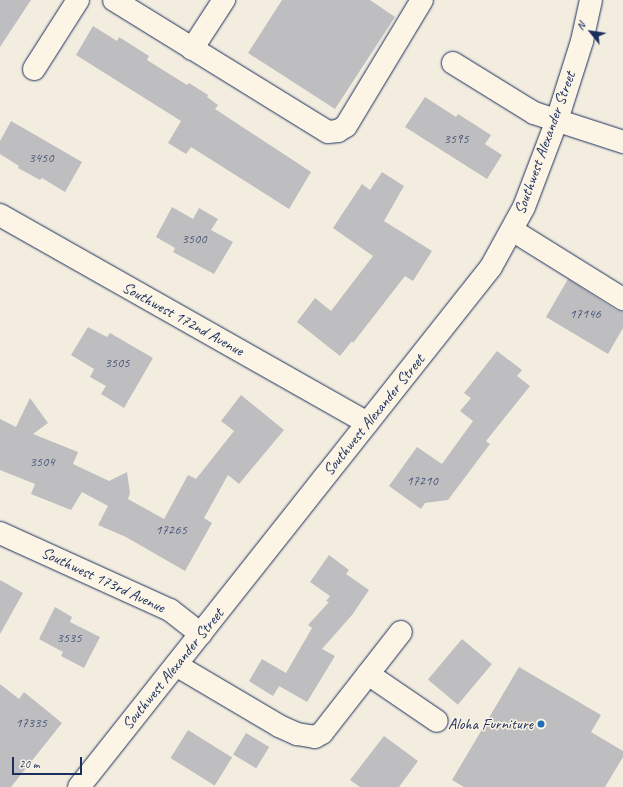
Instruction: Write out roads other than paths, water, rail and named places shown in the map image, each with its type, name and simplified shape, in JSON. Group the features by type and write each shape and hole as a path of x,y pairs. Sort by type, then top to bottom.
{"street":[{"path":"34,69 78,0"},
{"path":"114,0 319,128 328,132 338,131 346,126 422,0"},
{"path":"192,49 224,0"},
{"name":"Southwest Alexander Street","path":"79,787 202,634 367,422 479,284 491,267 524,207 557,120 582,41 590,0"},
{"path":"453,63 534,113 623,142"},
{"name":"Southwest 172nd Avenue","path":"0,215 367,422"},
{"path":"512,230 623,299"},
{"name":"Southwest 173rd Avenue","path":"0,533 170,610 202,634"},
{"path":"176,665 279,726 297,734 315,737 322,732 401,632"},
{"path":"368,674 437,721"}],"place":[{"name":"Aloha Furniture","path":"541,724"}]}
